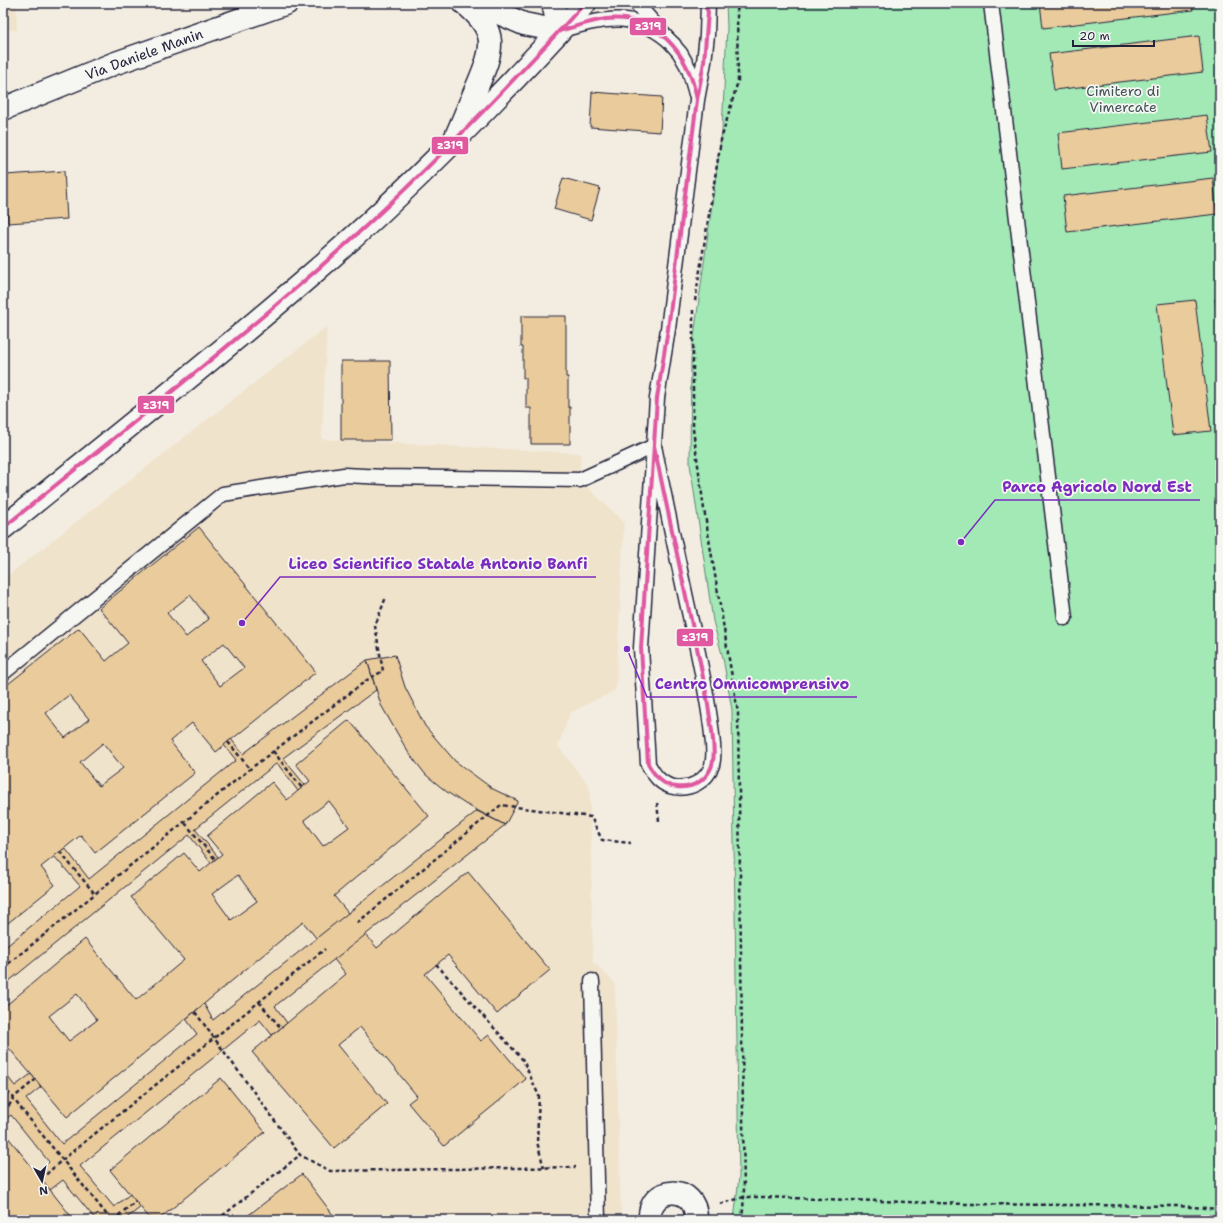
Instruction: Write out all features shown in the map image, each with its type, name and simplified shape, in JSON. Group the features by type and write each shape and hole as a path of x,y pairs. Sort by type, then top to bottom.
{"street":[{"name":"Via Daniele Manin","path":"3,109 113,64 286,3"},
{"path":"453,142 487,62 490,48 489,34 483,21 476,12 464,3"},
{"path":"475,3 524,24 559,31"},
{"path":"553,3 559,31"},
{"path":"3,528 229,345 306,280 375,218 507,87 584,3"},
{"path":"650,1220 650,1211 654,1201 661,1196 671,1193 680,1194 689,1199 696,1213 696,1220"}],"lane":[{"path":"636,3 674,46"},
{"path":"991,3 1065,618"},
{"path":"654,446 709,705 714,752 712,764 707,774 699,782 687,788 669,786 657,778 648,764 641,648 657,398 668,329 697,100 704,62 707,35 706,6"},
{"path":"559,31 599,20 626,20 644,25 668,39 685,60 692,77 697,100"},
{"path":"3,673 223,494 344,475 580,480 654,446"},
{"path":"592,981 598,1220"}],"path":[{"path":"695,302 721,140 738,82 739,42 737,11 739,3"},
{"path":"693,309 693,429 704,509 738,713 744,1197 742,1220"},
{"path":"3,968 273,751 367,680 383,671 375,626 386,597"},
{"path":"228,742 250,769"},
{"path":"273,751 302,788"},
{"path":"356,923 502,806 590,817 602,840 631,842"},
{"path":"185,822 215,860"},
{"path":"60,852 95,894"},
{"path":"41,1179 62,1160 325,949"},
{"path":"436,964 523,1060 539,1096 537,1142 544,1168"},
{"path":"259,1002 281,1028"},
{"path":"195,1012 300,1155 330,1171 596,1167"},
{"path":"3,1110 9,1106 13,1098 35,1080"},
{"path":"3,1086 112,1220 136,1201"},
{"path":"217,1220 300,1155"},
{"path":"744,1197 965,1204 1179,1206 1220,1209"}],"shaded area":[{"path":"3,3 17,3 17,30 3,30"},
{"path":"327,326 322,439 581,453 580,480 624,522 616,690 570,713 558,746 590,787 593,962 615,983 621,1220 3,1220 3,579"}],"green space":[{"name":"Cimitero di Vimercate","path":"726,3 1220,3 1220,1220 734,1220 739,1177 732,710 723,658 713,621 690,464 691,358 722,131 727,27"}],"building":[{"path":"1040,3 1192,3 1193,10 1043,28"},
{"path":"1199,36 1203,72 1054,90 1049,54"},
{"path":"592,92 662,97 660,132 590,127"},
{"path":"1207,115 1212,152 1062,169 1058,133"},
{"path":"64,171 67,219 8,223 5,175"},
{"path":"563,178 600,188 591,220 554,209"},
{"path":"1213,178 1217,214 1067,232 1063,196"},
{"path":"1220,298 1220,345 1215,299"},
{"path":"1195,300 1211,431 1173,435 1157,304"},
{"path":"521,316 566,316 566,377 568,377 568,407 570,407 570,444 531,444 531,408 526,408 526,378 523,378"},
{"path":"341,361 390,361 391,440 341,440"},
{"path":"199,527 316,672 216,752 192,723 170,741 195,773 95,853 81,835 41,867 55,885 3,927 3,688 79,628 106,661 128,643 99,608","holes":["190,595 209,619 186,637 167,613","224,643 244,668 220,686 201,661","69,695 89,719 65,738 46,713","103,743 123,768 99,786 80,762"]},
{"path":"395,655 405,687 425,726 455,761 493,789 518,801 505,825 465,804 447,792 426,775 408,752 381,705 367,660"},
{"path":"367,660 376,690 283,758 305,785 298,791 277,763 195,829 218,857 211,863 189,835 3,986 3,949 80,886 54,856 65,848 89,879 236,760 224,745 231,739 243,754"},
{"path":"349,720 429,816 334,896 377,948 468,872 550,970 497,1014 448,955 425,974 481,1041 489,1035 526,1079 444,1146 408,1103 417,1096 360,1027 338,1045 387,1104 334,1148 252,1052 346,974 303,922 67,1117 3,1041 3,1008 85,939 136,1000 184,960 131,897 184,853 200,872 222,854 207,836 272,782 287,800 310,781 296,764","holes":["329,801 349,827 323,846 304,820","238,875 257,901 231,920 212,894","77,994 97,1020 69,1041 49,1016"]},
{"path":"477,811 505,825 275,1006 287,1023 272,1035 260,1020 80,1166 114,1207 130,1194 141,1207 124,1220 96,1220 63,1180 50,1190 36,1172 49,1162 11,1115 3,1121 3,1071 15,1086 31,1074 41,1087 26,1099 62,1144 197,1034 186,1019 204,1004 213,1020"},
{"path":"221,1078 265,1132 158,1220 151,1220 110,1170"},
{"path":"3,1131 36,1172 74,1220 3,1220"},
{"path":"302,1174 337,1220 242,1220"}],"transit line":[{"name":"z319","path":"3,528 219,353 346,244 409,186 469,126 585,3"},
{"name":"z319","path":"654,446 704,679 714,746 713,761 705,777 695,784 683,787 668,785 660,780 648,764 641,648 657,398 668,329 697,100 704,62 708,12 704,3"},
{"name":"z319","path":"559,31 606,19 625,19 641,23 656,30 668,40 687,67 697,100"}],"place":[{"name":"Parco Agricolo Nord Est","path":"961,542"},
{"name":"Liceo Scientifico Statale Antonio Banfi","path":"242,623"},
{"name":"Centro Omnicomprensivo","path":"627,649"}]}
